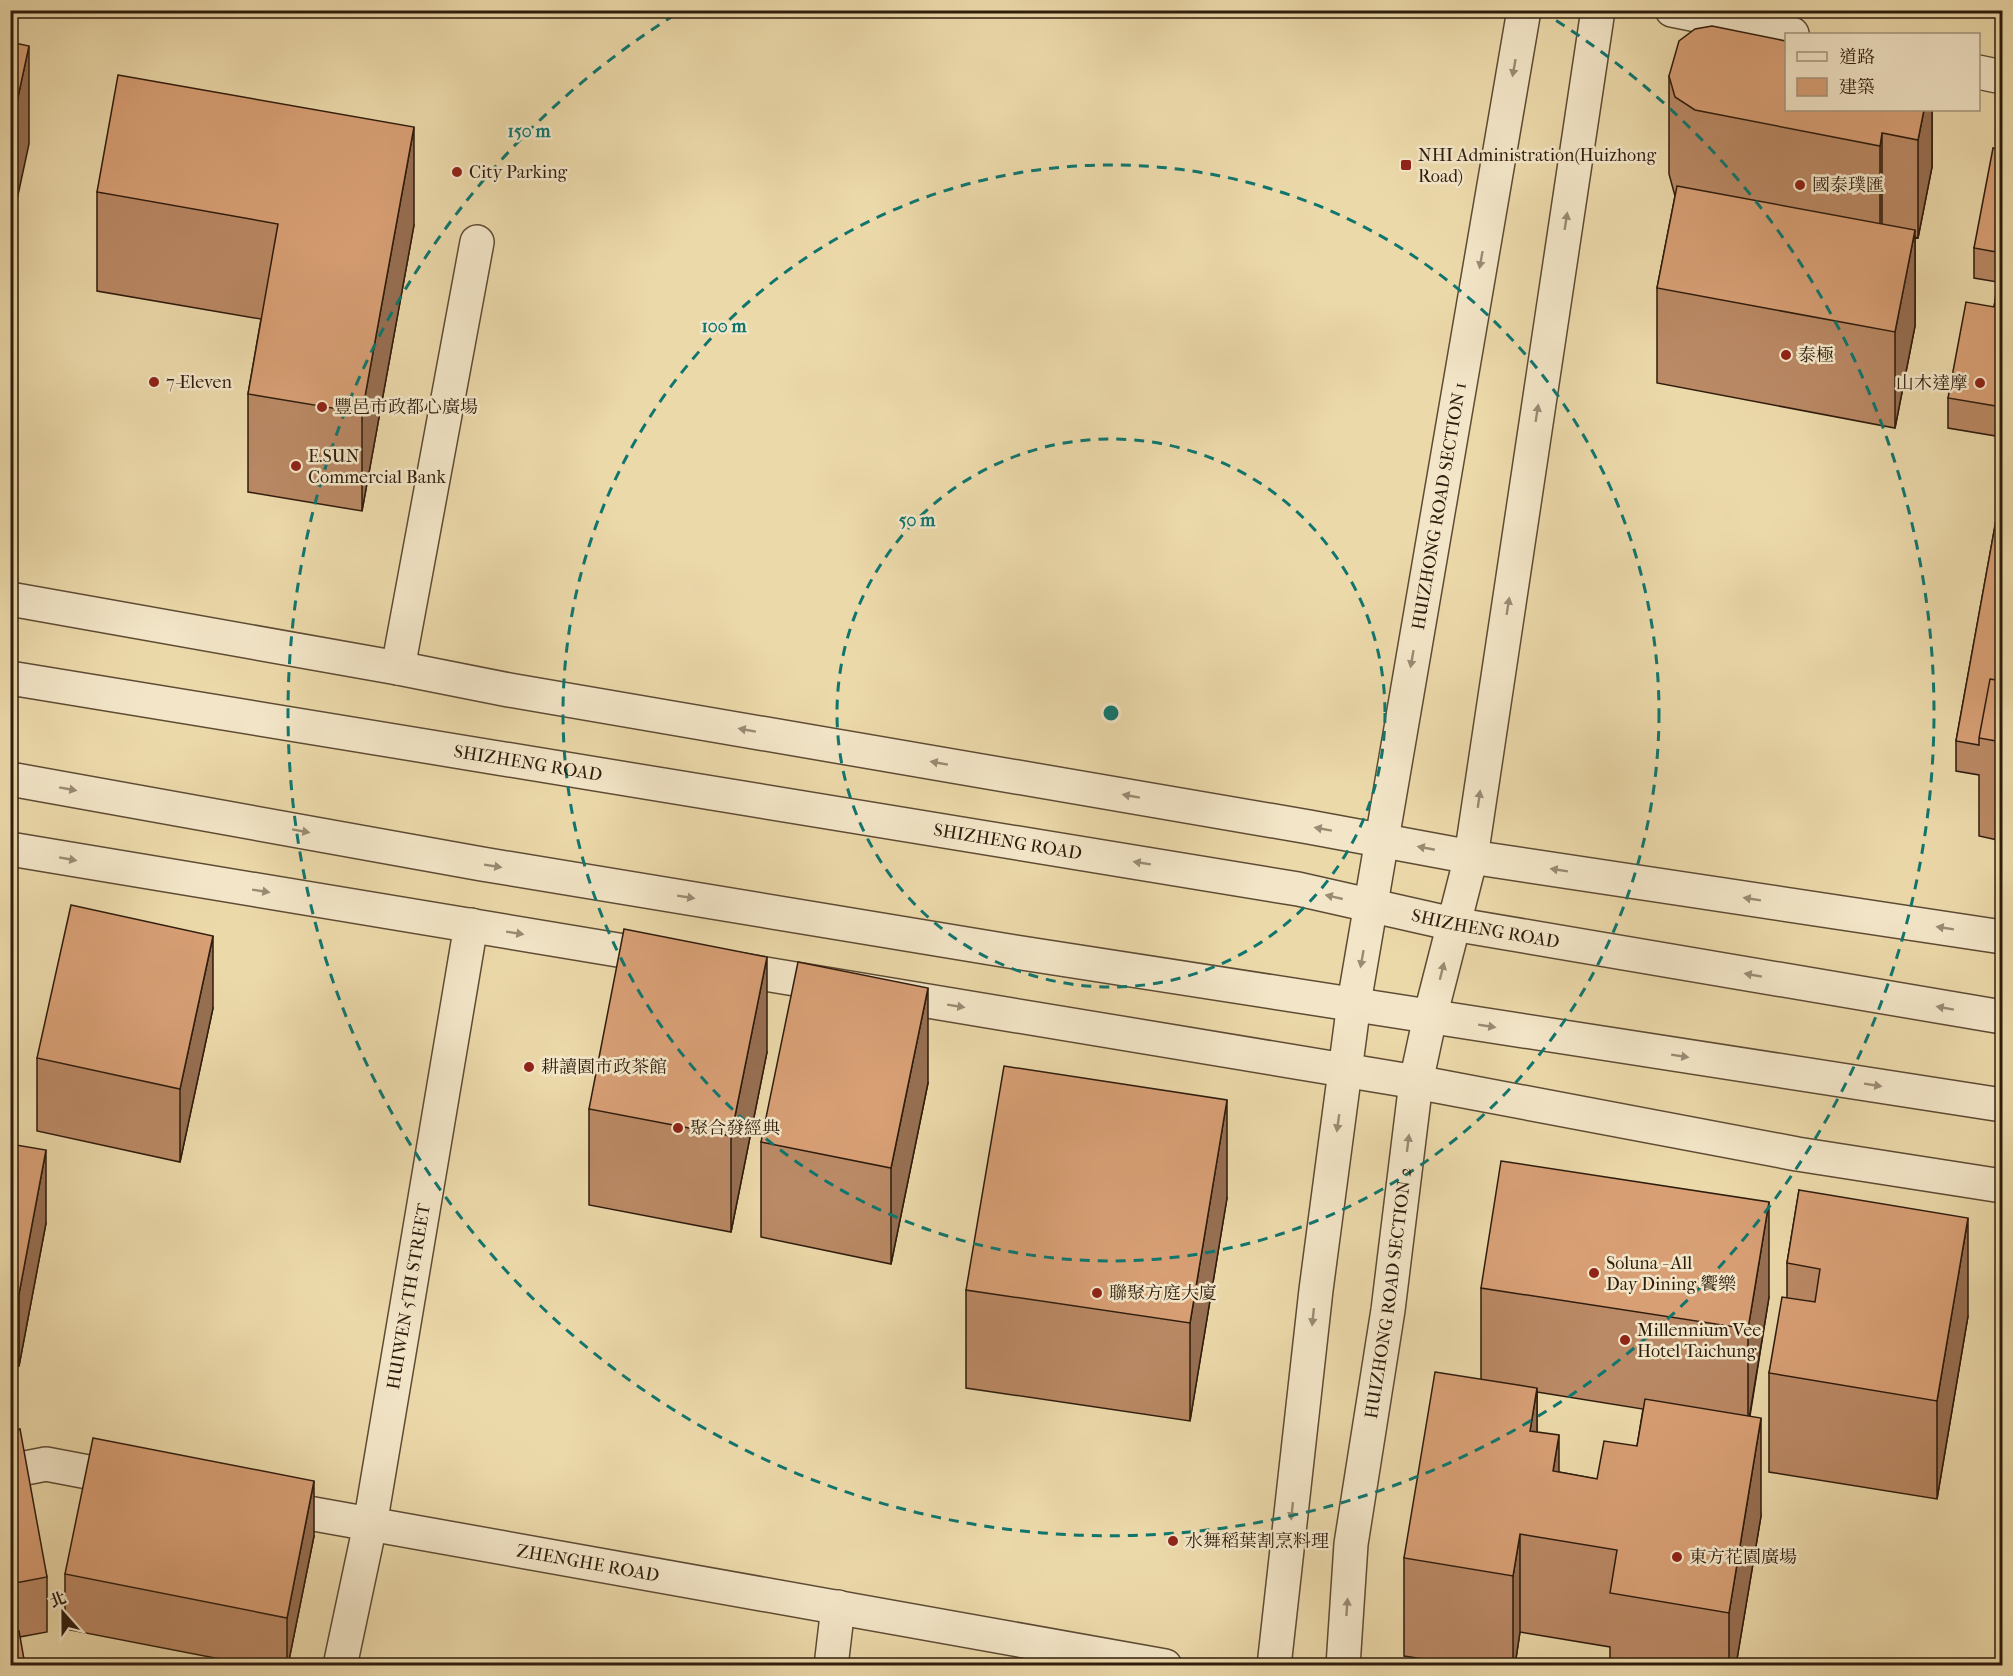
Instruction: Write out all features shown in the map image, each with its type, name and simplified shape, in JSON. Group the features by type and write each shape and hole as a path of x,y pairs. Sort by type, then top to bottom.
{"street":[{"name":"HUIZHONG ROAD SECTION 1","path":"1354,1003 1524,10"},
{"path":"1454,924 1471,857 1598,10"},
{"path":"1672,10 1787,33"},
{"path":"1980,72 2002,76"},
{"path":"398,668 477,242"},
{"path":"10,599 509,690 1381,839 1471,857 2002,937"},
{"name":"SHIZHENG ROAD","path":"10,678 1298,889 1454,924 2002,1017"},
{"path":"10,779 493,866 1015,952 2002,1105"},
{"path":"10,849 1416,1082 1797,1154 2002,1186"},
{"name":"HUIZHONG ROAD SECTION 2","path":"1343,1665 1351,1544 1388,1310 1416,1082 1454,924"},
{"name":"HUIWEN 5TH STREET","path":"340,1665 370,1525 471,925"},
{"path":"1274,1665 1316,1290 1354,1003"},
{"path":"10,1471 46,1464 162,1486"},
{"name":"ZHENGHE ROAD","path":"243,1501 1165,1665"},
{"path":"831,1665 838,1607"}],"building":[{"path":"1712,26 1785,41 1785,111 1924,111 1918,140 1882,133 1880,146 1695,110 1675,97 1669,76 1679,41 1695,29"},
{"path":"10,42 29,46 10,134"},
{"path":"118,75 414,127 362,413 248,394 278,224 97,192"},
{"path":"1993,148 2002,150 2002,253 1974,248"},
{"path":"1677,186 1915,230 1895,332 1657,288"},
{"name":"山木達摩","path":"2002,261 2002,407 1948,398 1966,302 1994,307"},
{"path":"2002,487 2002,681 1990,679 1979,745 1956,741"},
{"path":"1990,679 2002,681 2002,742 1979,738"},
{"path":"71,905 213,936 180,1089 37,1058"},
{"path":"624,929 767,957 731,1136 589,1109"},
{"path":"798,962 928,988 891,1168 761,1142"},
{"path":"1004,1066 1227,1100 1190,1323 966,1290"},
{"path":"10,1144 46,1150 19,1294 10,1292"},
{"path":"1501,1161 1769,1202 1748,1329 1481,1288"},
{"path":"1799,1190 1968,1218 1937,1401 1769,1373 1782,1297 1815,1302 1820,1269 1787,1263"},
{"path":"1435,1372 1537,1388 1530,1431 1559,1435 1553,1471 1597,1479 1604,1441 1637,1446 1645,1399 1761,1418 1729,1613 1610,1593 1617,1550 1520,1534 1513,1576 1404,1558"},
{"path":"20,1429 47,1577 10,1584 10,1431"},
{"path":"93,1438 314,1481 287,1618 65,1574"},
{"path":"19,1631 25,1665 10,1665 10,1632"}],"place":[{"name":"NHI Administration(Huizhong Road)","path":"1406,165"},
{"name":"City Parking","path":"457,172"},
{"name":"國泰璞匯","path":"1800,185"},
{"name":"泰極","path":"1786,355"},
{"name":"7-Eleven","path":"154,382"},
{"name":"山木達摩","path":"1980,383"},
{"name":"豐邑市政都心廣場","path":"322,407"},
{"name":"E.SUN Commercial Bank","path":"296,466"},
{"name":"耕讀園市政茶館","path":"529,1067"},
{"name":"聚合發經典","path":"678,1128"},
{"name":"Soluna - All Day Dining 饗樂","path":"1594,1273"},
{"name":"聯聚方庭大廈","path":"1097,1293"},
{"name":"Millennium Vee Hotel Taichung","path":"1625,1340"},
{"name":"水舞稻葉割烹料理","path":"1173,1541"},
{"name":"東方花園廣場","path":"1677,1557"}]}
